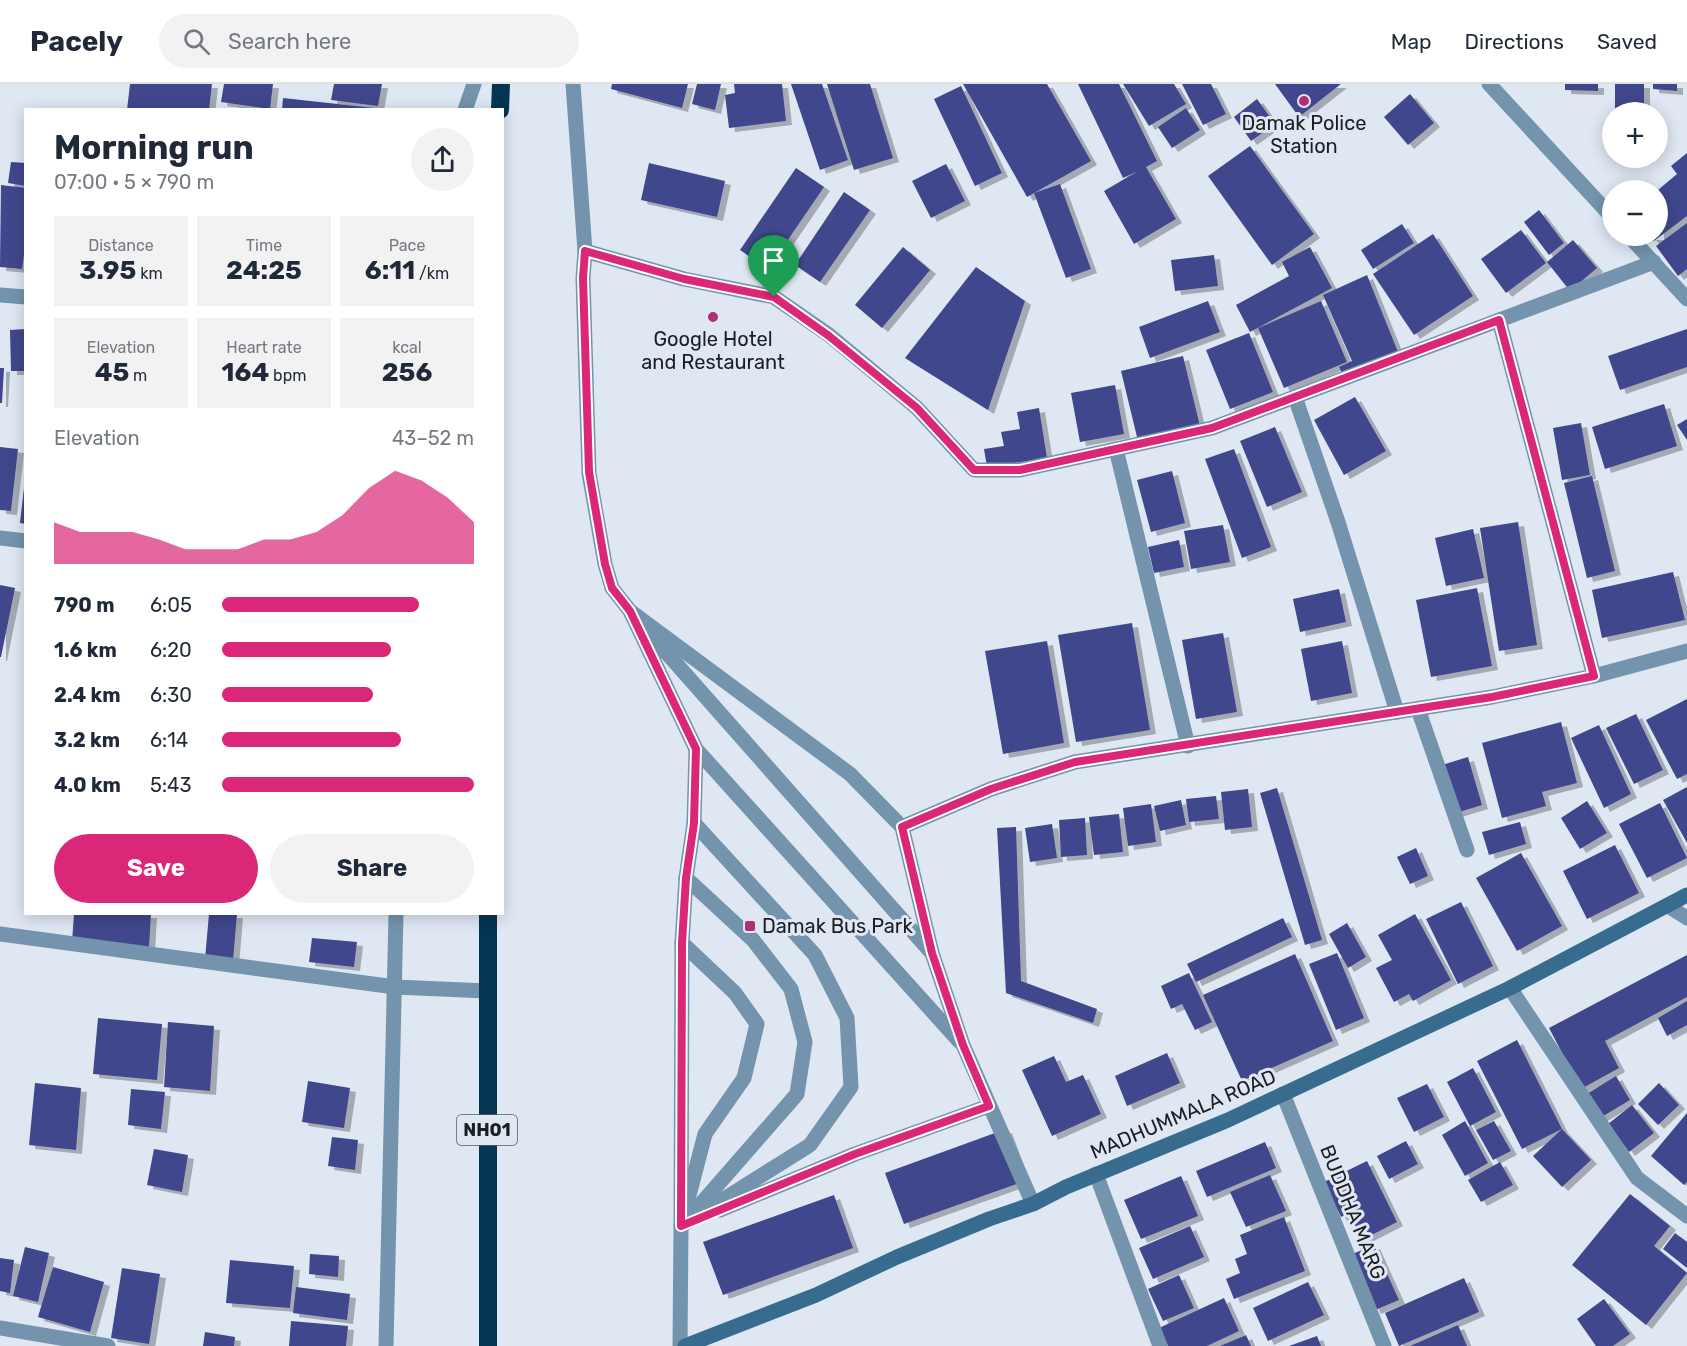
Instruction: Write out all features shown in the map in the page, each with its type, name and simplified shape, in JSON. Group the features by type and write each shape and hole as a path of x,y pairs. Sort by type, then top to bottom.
{"highway":[{"path":"500,108 501,84"},
{"name":"NH01","path":"488,915 488,1346"}],"street":[{"path":"466,108 474,84"},
{"path":"573,84 585,251 583,278 589,472 605,564 612,588 932,953"},
{"path":"1489,84 1602,206"},
{"path":"1639,246 1687,299"},
{"path":"585,251 684,279 774,297 829,336 917,408 974,470 1020,470 1212,428 1654,262"},
{"path":"0,295 24,297"},
{"path":"1499,320 1594,676"},
{"path":"1295,396 1338,522 1397,712"},
{"path":"1116,449 1188,746"},
{"path":"0,538 24,541"},
{"path":"630,611 696,749 963,1045"},
{"path":"630,611 850,774 902,827 932,953 963,1045 1033,1204"},
{"path":"902,827 991,789 1075,762 1492,697 1594,676 1687,651"},
{"path":"1418,709 1467,850"},
{"path":"680,1346 682,943 686,878 694,823 696,749"},
{"path":"681,1226 810,1145 851,1087 847,1018 815,955 694,823"},
{"path":"681,1226 797,1094 805,1042 791,989 753,940 686,878"},
{"name":"MADHUMMALA ROAD","path":"685,1346 816,1295 908,1253 989,1219 1033,1204 1066,1186 1228,1120 1510,988 1687,895"},
{"path":"1668,906 1687,918"},
{"path":"386,1346 396,915"},
{"path":"0,934 395,987 487,991"},
{"path":"681,1226 705,1134 744,1078 757,1024 735,993 682,943"},
{"path":"1510,988 1637,1178 1687,1216"},
{"name":"BUDDHA MARG","path":"1283,1094 1384,1346"},
{"path":"681,1226 855,1154 989,1106"},
{"path":"1096,1174 1160,1346"},
{"path":"0,1328 108,1346"}],"building":[{"path":"130,84 212,84 209,108 127,108"},
{"path":"224,84 273,84 270,108 221,102"},
{"path":"334,84 382,84 378,106 331,100"},
{"path":"612,84 688,84 682,108 611,89"},
{"path":"697,84 721,84 715,110 692,104"},
{"path":"734,84 782,84 786,121 729,128 725,95 735,93"},
{"path":"791,84 822,84 848,160 820,170"},
{"path":"827,84 870,84 893,158 854,170"},
{"path":"963,84 1047,84 1091,161 1027,197"},
{"path":"1078,84 1119,84 1157,161 1146,167 1176,219 1134,244 1104,191 1138,171 1123,178"},
{"path":"1123,84 1174,84 1186,104 1149,126"},
{"path":"1182,84 1211,84 1226,114 1203,125"},
{"name":"Damak Police Station","path":"1275,84 1341,84 1299,117"},
{"path":"1565,84 1598,84 1598,91 1565,90"},
{"path":"1615,84 1644,84 1644,102 1615,102"},
{"path":"1653,84 1677,84 1677,91 1653,89"},
{"path":"961,86 1002,173 975,186 934,99"},
{"path":"1410,94 1434,123 1408,145 1384,117"},
{"path":"283,98 374,108 282,108"},
{"path":"1257,99 1275,124 1251,141 1234,117"},
{"path":"1186,108 1200,130 1172,148 1158,127"},
{"path":"1250,146 1314,234 1272,265 1208,176"},
{"path":"1687,153 1687,216 1668,230 1668,182 1677,174 1671,166"},
{"path":"11,162 24,163 24,186 8,183"},
{"path":"649,163 725,181 717,217 641,200"},
{"path":"946,164 965,201 931,218 912,181"},
{"path":"796,168 824,187 768,269 740,250"},
{"path":"1060,184 1091,269 1066,278 1034,193"},
{"path":"1,185 24,188 22,269 0,267"},
{"path":"844,192 870,210 820,282 795,265"},
{"path":"1539,210 1564,243 1549,255 1524,222"},
{"path":"1687,223 1687,269 1678,276 1656,246 1668,246 1668,237"},
{"path":"1402,224 1414,243 1373,269 1361,250"},
{"path":"1521,230 1546,263 1506,293 1481,259"},
{"path":"1433,234 1473,296 1414,335 1373,274"},
{"path":"1573,240 1597,268 1570,291 1547,262"},
{"path":"903,247 930,270 882,328 855,305"},
{"path":"1310,247 1332,288 1250,332 1236,305 1289,276 1282,262"},
{"path":"1214,255 1218,286 1175,291 1171,260"},
{"path":"976,267 1025,301 988,410 905,358"},
{"path":"1367,275 1398,352 1344,377 1339,367 1352,361 1323,295"},
{"path":"1208,301 1220,332 1150,358 1139,327"},
{"path":"1321,301 1347,362 1284,388 1258,328"},
{"path":"24,329 24,371 11,371 10,330"},
{"path":"1687,329 1687,367 1620,390 1608,356"},
{"path":"1249,333 1273,392 1230,409 1206,350"},
{"path":"1183,356 1200,426 1138,441 1121,371"},
{"path":"0,368 4,368 2,403 0,403"},
{"path":"1115,385 1124,434 1080,442 1071,393"},
{"path":"1355,397 1386,451 1344,475 1314,420"},
{"path":"1664,404 1677,446 1605,469 1592,427"},
{"path":"1039,408 1047,458 987,467 984,449 1004,446 1001,432 1020,429 1017,412"},
{"path":"1687,419 1687,440 1677,425"},
{"path":"1581,423 1590,475 1562,480 1553,428"},
{"path":"1275,427 1302,492 1267,507 1240,441"},
{"path":"0,447 18,449 11,511 0,510"},
{"path":"1234,449 1271,547 1242,558 1205,459"},
{"path":"1172,471 1185,523 1151,532 1137,480"},
{"path":"1592,476 1615,571 1587,578 1564,483"},
{"path":"24,488 24,524 20,523"},
{"path":"1518,522 1537,645 1499,651 1480,528"},
{"path":"1223,525 1230,562 1191,569 1184,531"},
{"path":"1473,529 1484,578 1446,586 1435,538"},
{"path":"1179,540 1184,567 1154,573 1148,547"},
{"path":"1673,572 1685,620 1602,638 1592,590"},
{"path":"0,585 15,588 1,657 0,657"},
{"path":"1477,588 1492,666 1431,677 1416,600"},
{"path":"1339,589 1346,622 1300,632 1293,599"},
{"path":"1132,623 1150,730 1076,742 1058,635"},
{"path":"1223,633 1237,712 1196,719 1182,640"},
{"path":"1047,641 1064,743 1003,754 985,651"},
{"path":"1342,641 1352,693 1311,701 1301,649"},
{"path":"1687,699 1687,774 1677,779 1646,720"},
{"path":"1636,714 1663,770 1634,784 1606,728"},
{"path":"1561,722 1577,783 1542,792 1546,806 1502,818 1482,743"},
{"path":"1599,725 1631,794 1604,808 1571,738"},
{"path":"1468,757 1482,805 1456,813 1442,765"},
{"path":"1687,787 1687,843 1663,800"},
{"path":"1277,788 1322,940 1305,945 1260,793"},
{"path":"1248,789 1252,827 1225,830 1221,792"},
{"path":"1216,796 1219,819 1189,822 1186,799"},
{"path":"1181,800 1186,825 1160,831 1154,806"},
{"path":"1587,801 1607,833 1580,849 1561,818"},
{"path":"1660,803 1687,858 1647,878 1619,824"},
{"path":"1151,804 1156,842 1128,846 1123,808"},
{"path":"1119,814 1123,852 1094,855 1089,817"},
{"path":"1085,818 1087,855 1061,857 1059,820"},
{"path":"1520,822 1526,844 1489,855 1482,832"},
{"path":"1052,824 1057,858 1030,862 1025,828"},
{"path":"1016,827 1021,981 1097,1009 1093,1023 1006,993 997,828"},
{"path":"1615,845 1639,893 1587,919 1563,871"},
{"path":"1416,848 1428,876 1410,884 1397,857"},
{"path":"1521,853 1562,926 1517,951 1476,878"},
{"path":"1461,902 1493,966 1458,984 1426,919"},
{"path":"1415,914 1451,980 1413,1001 1409,994 1394,1002 1376,968 1392,960 1378,935"},
{"path":"74,915 151,915 149,947 72,942"},
{"path":"209,915 237,915 233,961 205,959"},
{"path":"1283,918 1292,937 1196,982 1187,964"},
{"path":"1347,923 1366,957 1348,968 1329,934"},
{"path":"312,938 357,942 354,967 309,962"},
{"path":"1337,953 1364,1018 1336,1030 1309,964"},
{"path":"1295,954 1333,1041 1242,1081 1203,995"},
{"path":"1687,955 1687,997 1605,1041 1619,1068 1581,1089 1549,1028"},
{"path":"1189,973 1212,1022 1195,1030 1182,1004 1171,1009 1161,986"},
{"path":"1687,1001 1687,1025 1667,1036 1658,1018"},
{"path":"98,1018 162,1024 157,1080 93,1074"},
{"path":"168,1022 214,1026 210,1091 164,1087"},
{"path":"1517,1040 1562,1129 1522,1149 1477,1061"},
{"path":"1167,1053 1180,1083 1127,1106 1115,1076"},
{"path":"1054,1056 1066,1082 1083,1075 1101,1114 1052,1136 1022,1070"},
{"path":"1473,1068 1496,1112 1470,1126 1447,1082"},
{"path":"1616,1076 1630,1100 1600,1118 1585,1095"},
{"path":"308,1081 350,1088 344,1128 302,1122"},
{"path":"35,1083 81,1088 76,1150 29,1145"},
{"path":"1659,1083 1679,1105 1658,1125 1638,1104"},
{"path":"1427,1084 1444,1117 1414,1132 1397,1098"},
{"path":"131,1089 165,1092 161,1129 128,1125"},
{"path":"1632,1105 1654,1133 1629,1152 1608,1124"},
{"path":"1687,1113 1687,1182 1684,1185 1651,1156"},
{"path":"1465,1121 1488,1163 1465,1176 1442,1135"},
{"path":"1494,1121 1511,1151 1493,1160 1476,1130"},
{"path":"1006,1129 1025,1181 904,1224 885,1173"},
{"path":"1562,1129 1591,1160 1562,1187 1533,1156"},
{"path":"332,1137 358,1140 355,1170 328,1166"},
{"path":"1406,1141 1418,1164 1389,1179 1377,1156"},
{"path":"1265,1142 1276,1168 1207,1197 1196,1171"},
{"path":"154,1149 188,1155 182,1192 147,1185"},
{"path":"1367,1161 1397,1222 1362,1240 1349,1213 1341,1217 1324,1182"},
{"path":"1500,1162 1513,1185 1481,1202 1468,1180"},
{"path":"1270,1175 1286,1211 1246,1227 1230,1192"},
{"path":"1181,1176 1198,1216 1141,1239 1124,1200"},
{"path":"1630,1194 1670,1226 1654,1246 1687,1273 1646,1325 1572,1265"},
{"path":"834,1195 853,1248 723,1295 703,1242"},
{"path":"1284,1217 1305,1271 1234,1299 1226,1279 1240,1273 1235,1259 1247,1254 1240,1235"},
{"path":"1190,1226 1204,1257 1153,1279 1139,1248"},
{"path":"1675,1233 1687,1242 1687,1268 1663,1249"},
{"path":"1374,1245 1399,1300 1375,1310 1350,1255"},
{"path":"25,1247 49,1253 38,1302 13,1296"},
{"path":"310,1254 339,1256 338,1277 309,1274"},
{"path":"0,1258 14,1260 10,1293 0,1291"},
{"path":"230,1260 294,1266 290,1308 226,1303"},
{"path":"53,1267 104,1282 90,1332 38,1317"},
{"path":"122,1268 160,1274 149,1344 111,1338"},
{"path":"1179,1275 1194,1308 1163,1321 1148,1289"},
{"path":"1464,1278 1479,1312 1399,1346 1385,1313"},
{"path":"1308,1282 1324,1315 1268,1341 1253,1308"},
{"path":"296,1287 350,1294 347,1320 293,1313"},
{"path":"1224,1298 1239,1331 1207,1346 1168,1346 1159,1328"},
{"path":"1604,1299 1630,1334 1613,1346 1596,1346 1577,1319"},
{"path":"291,1321 348,1326 346,1346 289,1346"},
{"path":"1458,1325 1467,1346 1410,1346"},
{"path":"205,1332 235,1337 234,1346 203,1346"},
{"path":"1246,1335 1251,1346 1220,1346"},
{"path":"1317,1336 1321,1346 1289,1346"}],"place":[{"name":"Damak Police Station","path":"1304,101"},
{"name":"Google Hotel and Restaurant","path":"713,317"},
{"name":"Damak Bus Park","path":"750,926"}],"route":[{"path":"585,251 684,279 774,297 829,336 917,408 974,470 1020,470 1212,428 1499,320 1594,676 1492,697 1075,762 991,789 902,827 932,953 963,1045 989,1106 855,1154 681,1226 682,943 686,878 694,823 696,749 630,611 612,588 605,564 589,472 583,278 585,251"}]}
